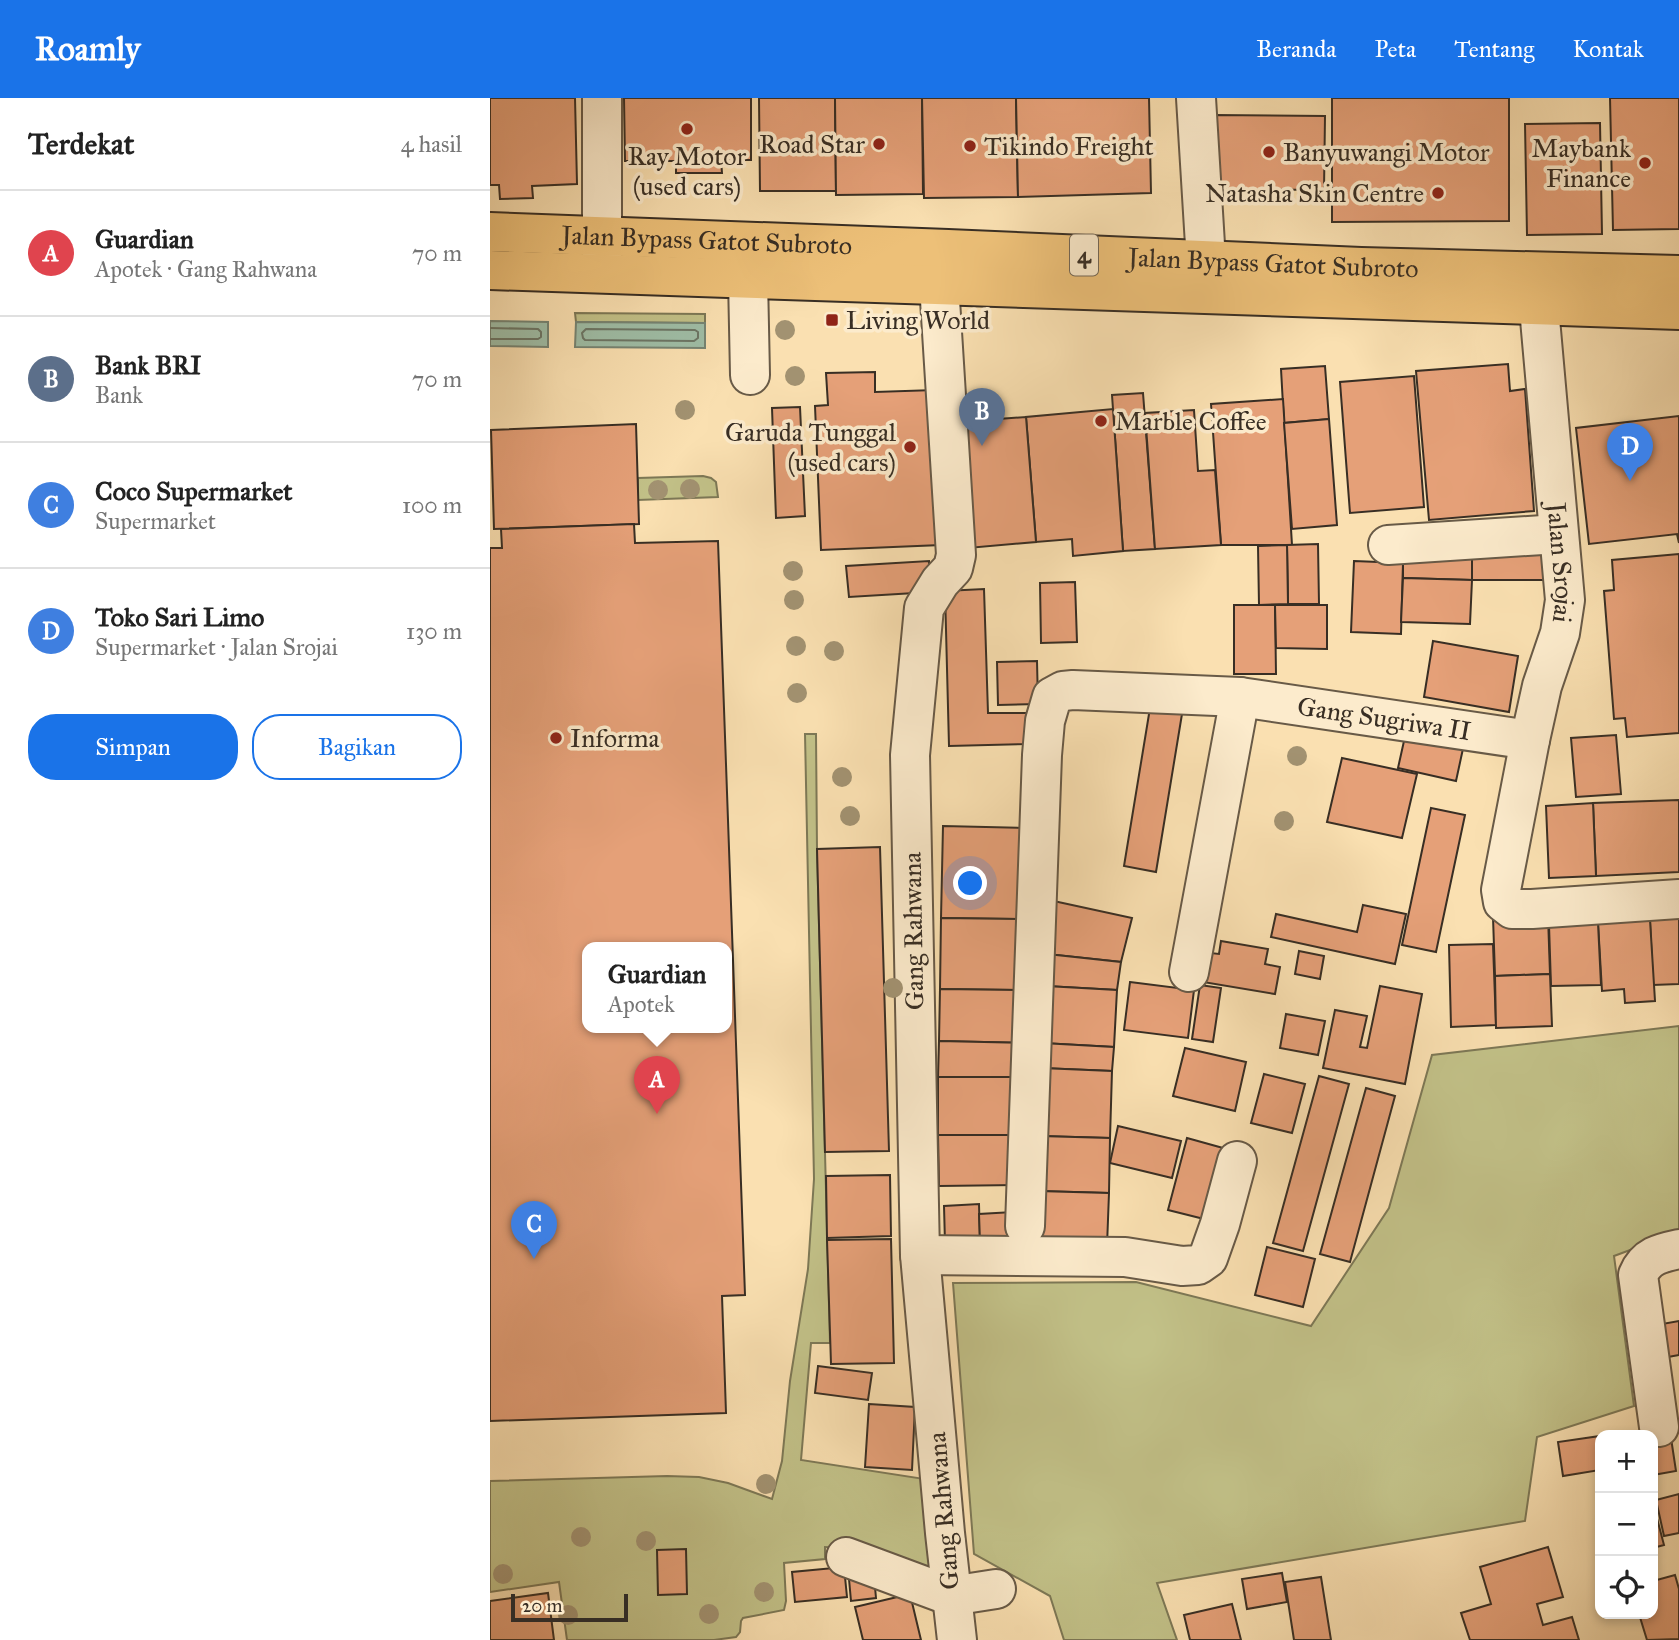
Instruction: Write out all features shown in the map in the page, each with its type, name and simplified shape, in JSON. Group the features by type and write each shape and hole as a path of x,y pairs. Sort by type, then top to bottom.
{"highway":[{"name":"Jalan Bypass Gatot Subroto","path":"490,232 602,255 748,279 939,285 1538,289 1679,275"},
{"name":"Jalan Bypass Gatot Subroto","path":"490,270 602,255 948,249 1206,261 1538,289 1679,310"}],"street":[{"path":"602,98 602,255"},
{"path":"1196,98 1206,261"},
{"path":"748,279 750,375"},
{"name":"Gang Rahwana","path":"939,285 956,555 953,568 940,582 924,608 910,755 920,1255 957,1640"},
{"name":"Jalan Srojai","path":"1538,289 1565,600 1560,633 1542,685 1530,740 1501,890 1503,902 1512,909 1679,899"},
{"path":"1388,545 1558,534"},
{"name":"Gang Sugriwa II","path":"1025,1226 1042,755 1045,721 1049,703 1055,694 1073,690 1240,697 1530,740"},
{"path":"1189,972 1240,697"},
{"path":"920,1255 1125,1257 1182,1266 1198,1265 1208,1258 1237,1161"},
{"path":"1658,1427 1638,1275 1647,1261 1657,1253 1679,1249"},
{"path":"846,1557 951,1596 996,1589"}],"shaded area":[{"path":"575,313 705,314 705,323 576,322"},
{"path":"703,476 716,482 718,497 638,500 638,478"},
{"path":"805,734 816,734 830,1343 811,1343 801,1460 931,1480 941,1579 845,1548 825,1547 825,1559 784,1563 784,1610 743,1618 736,1637 714,1640 567,1640 559,1582 490,1592 490,1481 699,1477 728,1483 772,1499 782,1461 790,1381 808,1269 814,1179"},
{"path":"1679,1026 1679,1232 1614,1256 1634,1406 1537,1437 1525,1521 1157,1583 1177,1640 1064,1640 1050,1596 974,1554 953,1283 1136,1282 1311,1326 1389,1208 1432,1055"}],"water":[{"path":"490,321 548,322 548,347 490,346"},
{"path":"576,322 705,323 705,348 575,347"}],"building":[{"path":"490,98 575,98 577,184 532,186 533,198 500,199 499,185 490,185"},
{"name":"Ray Motor (used cars)","path":"624,98 751,98 751,160 721,160 722,173 676,173 676,161 625,161"},
{"path":"759,98 835,98 836,191 760,191"},
{"name":"Road Star","path":"835,98 922,98 923,194 836,195"},
{"name":"Tikindo Freight","path":"922,98 1016,98 1018,197 924,198"},
{"path":"1016,98 1149,98 1151,193 1018,197"},
{"path":"1332,98 1509,98 1509,221 1332,222"},
{"name":"Maybank Finance","path":"1610,98 1679,98 1679,229 1613,230"},
{"name":"Banyuwangi Motor","path":"1213,115 1325,116 1324,190 1213,189"},
{"path":"1600,123 1602,234 1527,235 1525,124"},
{"path":"1508,364 1510,391 1525,389 1534,511 1429,520 1416,371"},
{"path":"1325,366 1329,419 1284,423 1281,369"},
{"path":"875,372 875,392 935,390 941,545 821,550 815,406 828,405 826,373"},
{"path":"1414,376 1424,507 1350,513 1340,382"},
{"path":"1143,393 1155,549 1123,551 1112,395"},
{"path":"1283,399 1292,545 1221,545 1211,404"},
{"path":"800,407 805,516 776,518 772,408"},
{"path":"1113,409 1123,551 1073,556 1072,539 1036,542 1026,417"},
{"path":"1194,410 1198,471 1215,470 1221,545 1155,549 1145,413"},
{"path":"1679,416 1679,543 1677,534 1589,544 1576,428"},
{"path":"1026,417 1036,542 968,548 958,422"},
{"path":"1329,419 1337,525 1292,529 1284,423"},
{"path":"636,424 639,524 494,529 491,430"},
{"path":"634,524 635,543 718,541 745,1295 722,1296 726,1413 490,1421 490,548 502,548 501,529"},
{"path":"1318,544 1319,604 1288,604 1287,545"},
{"path":"1403,544 1472,546 1472,580 1403,578"},
{"path":"1287,545 1288,604 1259,605 1258,546"},
{"path":"1472,546 1543,546 1543,580 1472,580"},
{"path":"1679,554 1679,733 1627,737 1625,718 1614,719 1604,591 1614,590 1612,560"},
{"path":"929,561 931,592 849,597 846,566"},
{"path":"1354,561 1403,563 1401,634 1351,632"},
{"path":"1403,578 1472,580 1470,624 1401,622"},
{"path":"1075,582 1077,642 1041,643 1040,583"},
{"path":"984,589 988,713 1028,713 1029,744 949,746 945,591"},
{"path":"1234,605 1275,605 1276,674 1234,674"},
{"path":"1275,605 1327,605 1327,649 1276,648"},
{"path":"1433,641 1518,656 1509,712 1424,697"},
{"path":"1037,661 1038,704 998,705 997,662"},
{"path":"1150,708 1182,714 1156,872 1124,866"},
{"path":"1406,732 1464,744 1456,781 1398,768"},
{"path":"1616,735 1621,794 1576,797 1571,738"},
{"path":"1342,758 1417,774 1402,838 1327,822"},
{"path":"1679,800 1679,872 1596,876 1593,803"},
{"path":"1593,803 1596,876 1549,878 1546,806"},
{"path":"1431,808 1465,815 1436,952 1402,945"},
{"path":"943,826 1028,828 1026,919 941,918"},
{"path":"880,847 889,1151 825,1152 817,849"},
{"path":"1049,900 1132,918 1121,962 1047,954"},
{"path":"1363,905 1406,914 1395,964 1271,937 1276,914 1357,932"},
{"path":"1548,916 1550,974 1495,976 1493,917"},
{"path":"941,918 1026,919 1025,990 940,989"},
{"path":"1679,918 1679,984 1653,985 1650,920"},
{"path":"1650,920 1655,1001 1625,1003 1624,989 1602,991 1598,923"},
{"path":"1598,923 1601,985 1551,986 1549,925"},
{"path":"1221,941 1268,949 1265,964 1280,967 1275,994 1197,981 1202,952 1219,954"},
{"path":"1493,944 1496,1025 1451,1027 1449,945"},
{"path":"1299,951 1324,956 1320,979 1295,974"},
{"path":"1047,954 1121,962 1117,990 1046,986"},
{"path":"1550,974 1552,1026 1496,1028 1495,976"},
{"path":"1130,982 1194,990 1188,1038 1124,1030"},
{"path":"1200,985 1221,988 1213,1042 1192,1039"},
{"path":"1046,986 1117,990 1114,1047 1042,1043"},
{"path":"1380,986 1422,994 1405,1084 1323,1068 1335,1010 1367,1016 1360,1047 1367,1048"},
{"path":"940,989 1025,990 1024,1043 939,1041"},
{"path":"1286,1014 1325,1021 1318,1055 1280,1048"},
{"path":"939,1041 1024,1043 1023,1077 938,1077"},
{"path":"1042,1043 1114,1047 1112,1071 1041,1068"},
{"path":"1185,1048 1246,1062 1235,1111 1173,1096"},
{"path":"1041,1068 1112,1071 1110,1138 1040,1136"},
{"path":"1264,1074 1305,1084 1292,1133 1251,1123"},
{"path":"1319,1076 1349,1084 1303,1251 1273,1243"},
{"path":"938,1077 1023,1077 1023,1135 938,1135"},
{"path":"1366,1088 1395,1096 1350,1262 1320,1254"},
{"path":"1118,1126 1181,1141 1172,1178 1110,1163"},
{"path":"938,1135 1023,1135 1024,1185 939,1186"},
{"path":"1040,1136 1110,1138 1109,1193 1038,1191"},
{"path":"1187,1138 1223,1148 1204,1219 1168,1210"},
{"path":"890,1175 891,1236 827,1238 826,1176"},
{"path":"1038,1191 1109,1193 1107,1246 1038,1244"},
{"path":"979,1204 980,1242 945,1243 944,1206"},
{"path":"1013,1212 1014,1240 980,1242 979,1214"},
{"path":"891,1239 894,1363 831,1364 827,1240"},
{"path":"1267,1247 1315,1259 1303,1307 1255,1295"},
{"path":"1679,1321 1679,1355 1657,1359 1651,1326"},
{"path":"818,1366 872,1373 868,1400 815,1393"},
{"path":"869,1404 915,1407 912,1470 865,1467"},
{"path":"1595,1437 1595,1471 1563,1476 1558,1442"},
{"path":"1671,1438 1676,1471 1658,1474 1658,1440"},
{"path":"1679,1494 1679,1533 1664,1536 1658,1499"},
{"path":"1658,1522 1664,1545 1658,1547"},
{"path":"1548,1547 1563,1597 1537,1604 1543,1625 1572,1617 1579,1640 1470,1640 1461,1613 1491,1604 1480,1567"},
{"path":"686,1549 687,1594 658,1595 657,1550"},
{"path":"844,1567 847,1597 795,1602 792,1572"},
{"path":"1282,1573 1287,1602 1247,1609 1242,1579"},
{"path":"1675,1575 1679,1589 1679,1639 1647,1640 1641,1619 1658,1619 1658,1580"},
{"path":"874,1576 876,1598 851,1601 849,1579"},
{"path":"1321,1577 1331,1640 1294,1640 1285,1582"},
{"path":"548,1593 554,1640 490,1640 490,1601"},
{"path":"910,1594 921,1640 863,1640 855,1607"},
{"path":"1232,1604 1241,1640 1190,1640 1184,1615"}],"place":[{"name":"Ray Motor (used cars)","path":"687,129"},
{"name":"Road Star","path":"879,144"},
{"name":"Tikindo Freight","path":"970,146"},
{"name":"Banyuwangi Motor","path":"1269,152"},
{"name":"Maybank Finance","path":"1645,163"},
{"name":"Natasha Skin Centre","path":"1438,193"},
{"name":"Living World","path":"832,320"},
{"name":"Marble Coffee","path":"1101,421"},
{"name":"Bank BRI","path":"982,446"},
{"name":"Garuda Tunggal (used cars)","path":"910,447"},
{"name":"Toko Sari Limo","path":"1630,481"},
{"name":"Informa","path":"556,738"},
{"name":"Guardian","path":"657,1114"},
{"name":"Coco Supermarket","path":"534,1259"}]}
